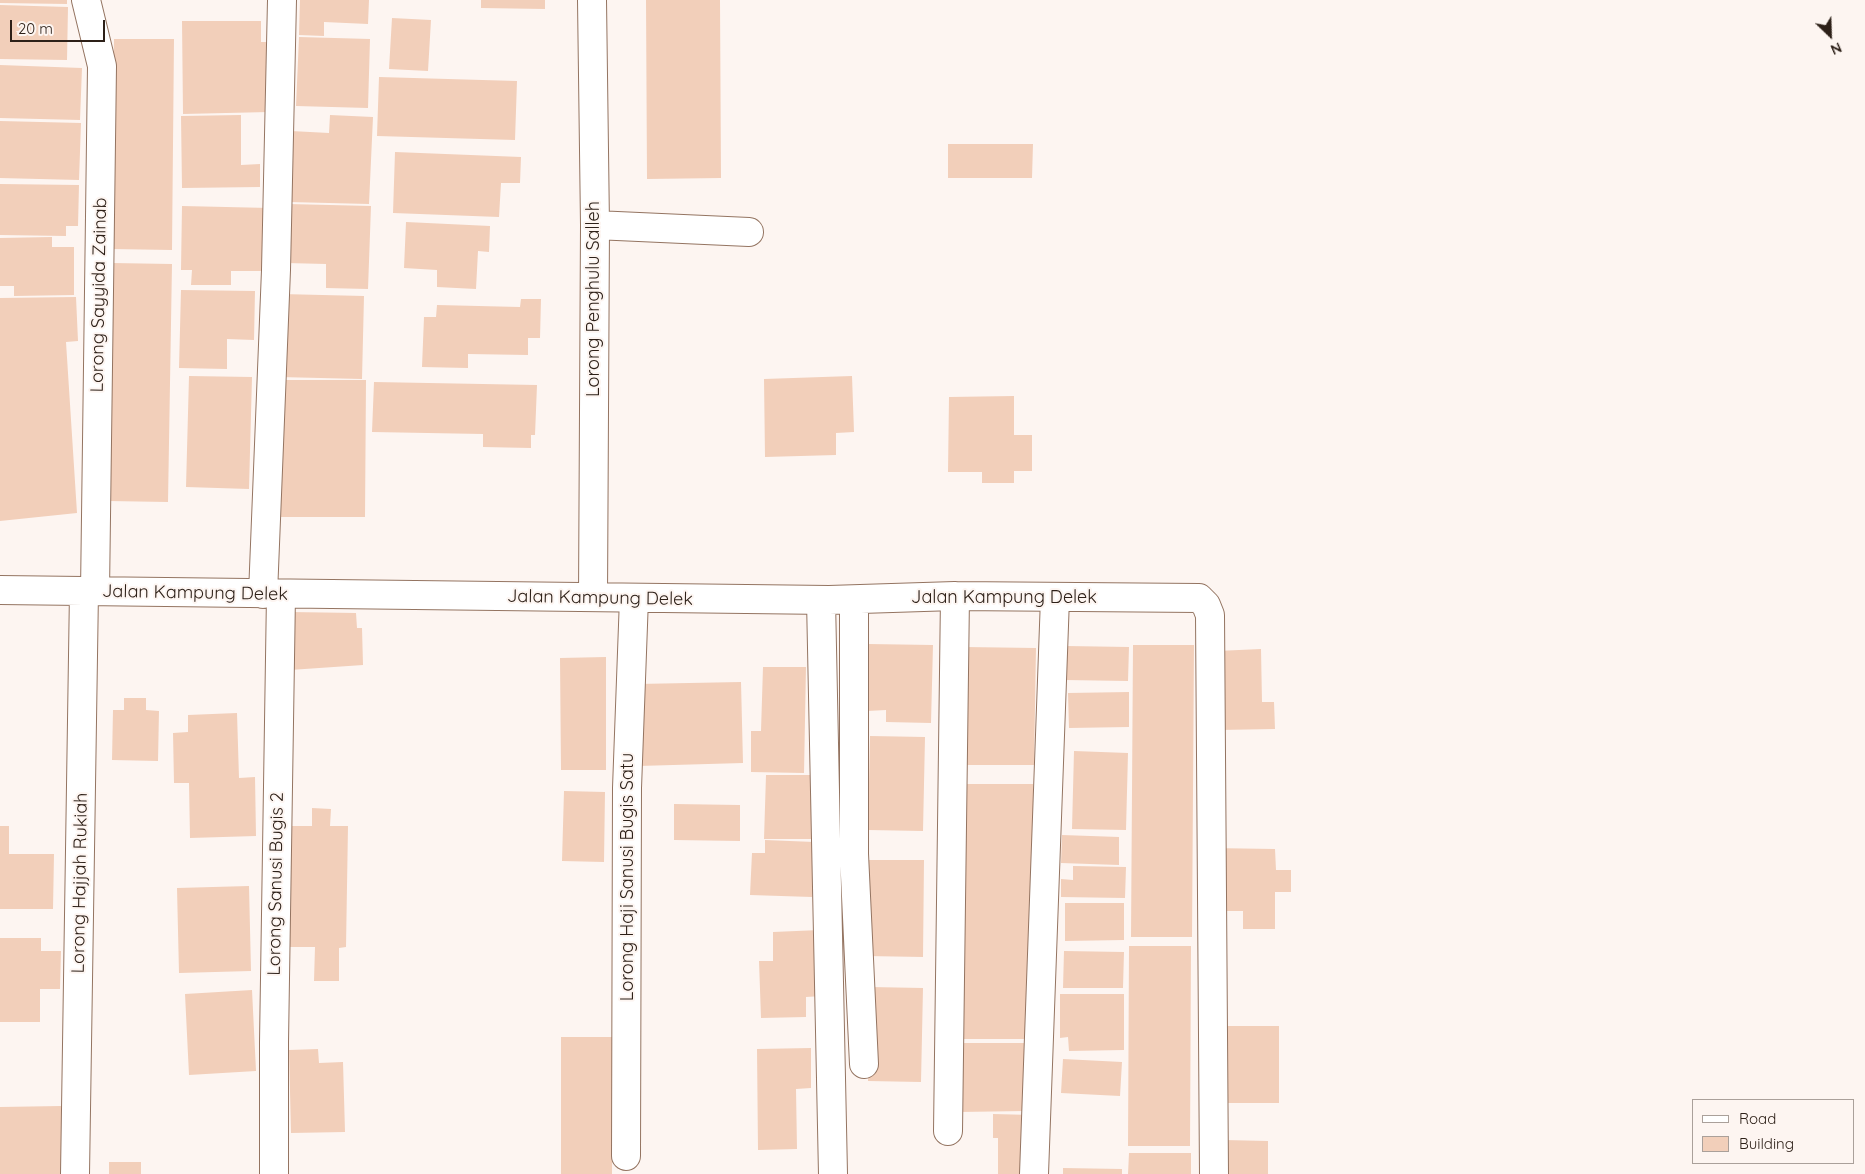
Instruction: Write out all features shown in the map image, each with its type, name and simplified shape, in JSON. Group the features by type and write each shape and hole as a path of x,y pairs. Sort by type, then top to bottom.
{"street":[{"name":"Lorong Sayyida Zainab","path":"86,0 102,66 89,591"},
{"name":"Lorong Sanusi Bugis 2","path":"274,1174 272,594 282,0"},
{"name":"Lorong Penghulu Salleh","path":"592,0 595,226 593,598"},
{"path":"595,226 749,232"},
{"name":"Jalan Kampung Delek","path":"0,590 821,600 955,596 1199,598 1206,605 1210,615 1214,1174"},
{"name":"Lorong Hajjah Rukiah","path":"75,1174 89,591"},
{"path":"948,1131 955,596"},
{"name":"Lorong Haji Sanusi Bugis Satu","path":"626,1156 627,788 634,598"},
{"path":"1034,1174 1055,598"},
{"path":"821,600 833,1174"},
{"path":"854,600 854,854 864,1064"}],"building":[{"path":"0,0 67,0 67,4 0,3"},
{"path":"300,0 369,0 368,24 324,22 324,36 299,35"},
{"path":"481,0 545,0 545,9 481,8"},
{"path":"646,0 720,0 721,178 647,179"},
{"path":"0,5 68,7 67,60 0,59"},
{"path":"392,18 431,20 428,71 389,69"},
{"path":"182,21 261,21 261,42 269,42 269,112 183,114"},
{"path":"299,37 370,39 368,108 296,106"},
{"path":"114,39 174,39 172,250 111,249"},
{"path":"0,65 82,68 80,120 0,118"},
{"path":"379,77 517,81 515,140 377,136"},
{"path":"241,115 241,165 260,164 260,187 182,188 181,116"},
{"path":"330,115 373,117 369,204 289,202 291,131 329,133"},
{"path":"0,121 81,123 79,180 0,178"},
{"path":"948,144 1033,144 1032,178 948,178"},
{"path":"395,152 521,157 520,183 501,183 499,217 393,213"},
{"path":"0,184 79,185 78,226 66,226 66,236 0,235"},
{"path":"288,204 371,206 368,289 326,288 326,264 286,263"},
{"path":"182,206 270,208 269,228 263,228 262,271 231,271 231,285 191,285 192,270 181,270"},
{"path":"406,222 490,226 489,252 478,251 476,289 437,287 437,270 404,268"},
{"path":"52,237 52,247 74,247 74,295 14,296 14,286 0,286 0,238"},
{"path":"112,263 172,264 168,502 108,501"},
{"path":"181,290 255,291 254,340 227,339 227,369 179,368"},
{"path":"281,294 364,296 362,379 279,377"},
{"path":"76,297 78,341 66,342 77,513 0,521 0,298"},
{"path":"521,299 541,299 540,338 528,338 528,355 468,354 468,368 422,367 424,317 436,317 437,305 520,307"},
{"path":"189,376 252,377 249,489 186,487"},
{"path":"852,376 854,432 836,433 836,455 765,457 764,379"},
{"path":"275,380 366,380 365,517 275,517"},
{"path":"374,382 537,385 535,435 531,435 531,448 483,447 483,434 372,432"},
{"path":"1014,396 1014,435 1032,435 1032,471 1014,471 1014,483 982,483 982,472 948,472 949,397"},
{"path":"290,612 356,613 357,628 362,628 363,665 290,670"},
{"path":"868,644 933,645 931,723 886,722 886,710 867,711"},
{"path":"1133,645 1194,645 1192,937 1131,937"},
{"path":"1066,646 1129,647 1128,681 1065,680"},
{"path":"965,647 1036,648 1034,765 963,765"},
{"path":"1261,649 1262,702 1274,702 1275,729 1219,730 1217,651"},
{"path":"606,657 606,770 561,770 560,658"},
{"path":"763,667 806,667 804,773 751,772 751,731 761,731"},
{"path":"741,682 743,763 638,766 637,684"},
{"path":"1129,692 1129,727 1069,728 1068,693"},
{"path":"124,698 146,698 146,710 159,711 158,761 112,760 113,710 124,710"},
{"path":"237,713 239,778 255,777 256,836 190,838 189,783 174,783 173,733 188,732 188,715"},
{"path":"870,736 925,737 923,831 868,830"},
{"path":"1074,751 1128,753 1126,830 1072,829"},
{"path":"766,775 810,775 810,787 823,788 818,839 764,839"},
{"path":"956,784 1033,784 1033,1039 955,1039"},
{"path":"564,791 605,792 604,862 562,861"},
{"path":"674,804 740,805 740,841 674,840"},
{"path":"312,808 331,809 330,826 348,826 346,947 339,948 339,981 314,981 315,947 288,947 290,826 312,826"},
{"path":"0,826 9,826 9,854 54,854 53,909 0,909"},
{"path":"1062,835 1119,837 1119,865 1061,863"},
{"path":"765,840 814,842 812,897 750,895 752,853 765,853"},
{"path":"1210,848 1275,849 1276,870 1291,870 1291,892 1275,892 1275,929 1243,929 1243,911 1210,911"},
{"path":"867,860 924,860 923,957 866,956"},
{"path":"1073,866 1126,867 1125,898 1061,897 1061,879 1073,880"},
{"path":"249,886 251,971 179,973 177,888"},
{"path":"1065,903 1124,903 1124,940 1065,941"},
{"path":"820,930 822,996 806,997 806,1017 761,1018 759,961 773,961 773,932"},
{"path":"0,938 41,938 41,951 61,951 60,989 40,989 40,1022 0,1022"},
{"path":"1129,946 1191,946 1190,1146 1128,1146"},
{"path":"1064,951 1124,952 1123,988 1063,988"},
{"path":"870,987 923,988 921,1082 868,1081"},
{"path":"252,990 256,1071 189,1075 185,994"},
{"path":"1060,994 1124,994 1124,1050 1069,1051 1068,1037 1060,1038"},
{"path":"1207,1026 1279,1026 1279,1103 1207,1103"},
{"path":"561,1037 613,1037 612,1174 561,1174"},
{"path":"959,1043 1025,1043 1025,1111 959,1112"},
{"path":"811,1048 811,1088 796,1089 797,1149 758,1150 757,1049"},
{"path":"318,1049 319,1063 343,1062 345,1132 291,1133 289,1050"},
{"path":"1063,1059 1122,1062 1120,1096 1061,1093"},
{"path":"61,1106 62,1174 0,1174 0,1107"},
{"path":"993,1114 1032,1115 1031,1174 998,1174 998,1138 993,1138"},
{"path":"1224,1140 1268,1141 1268,1174 1223,1174"},
{"path":"1129,1153 1191,1153 1191,1174 1128,1174"},
{"path":"109,1162 141,1162 141,1174 109,1174"},
{"path":"1063,1168 1122,1169 1122,1174 1063,1174"}]}
